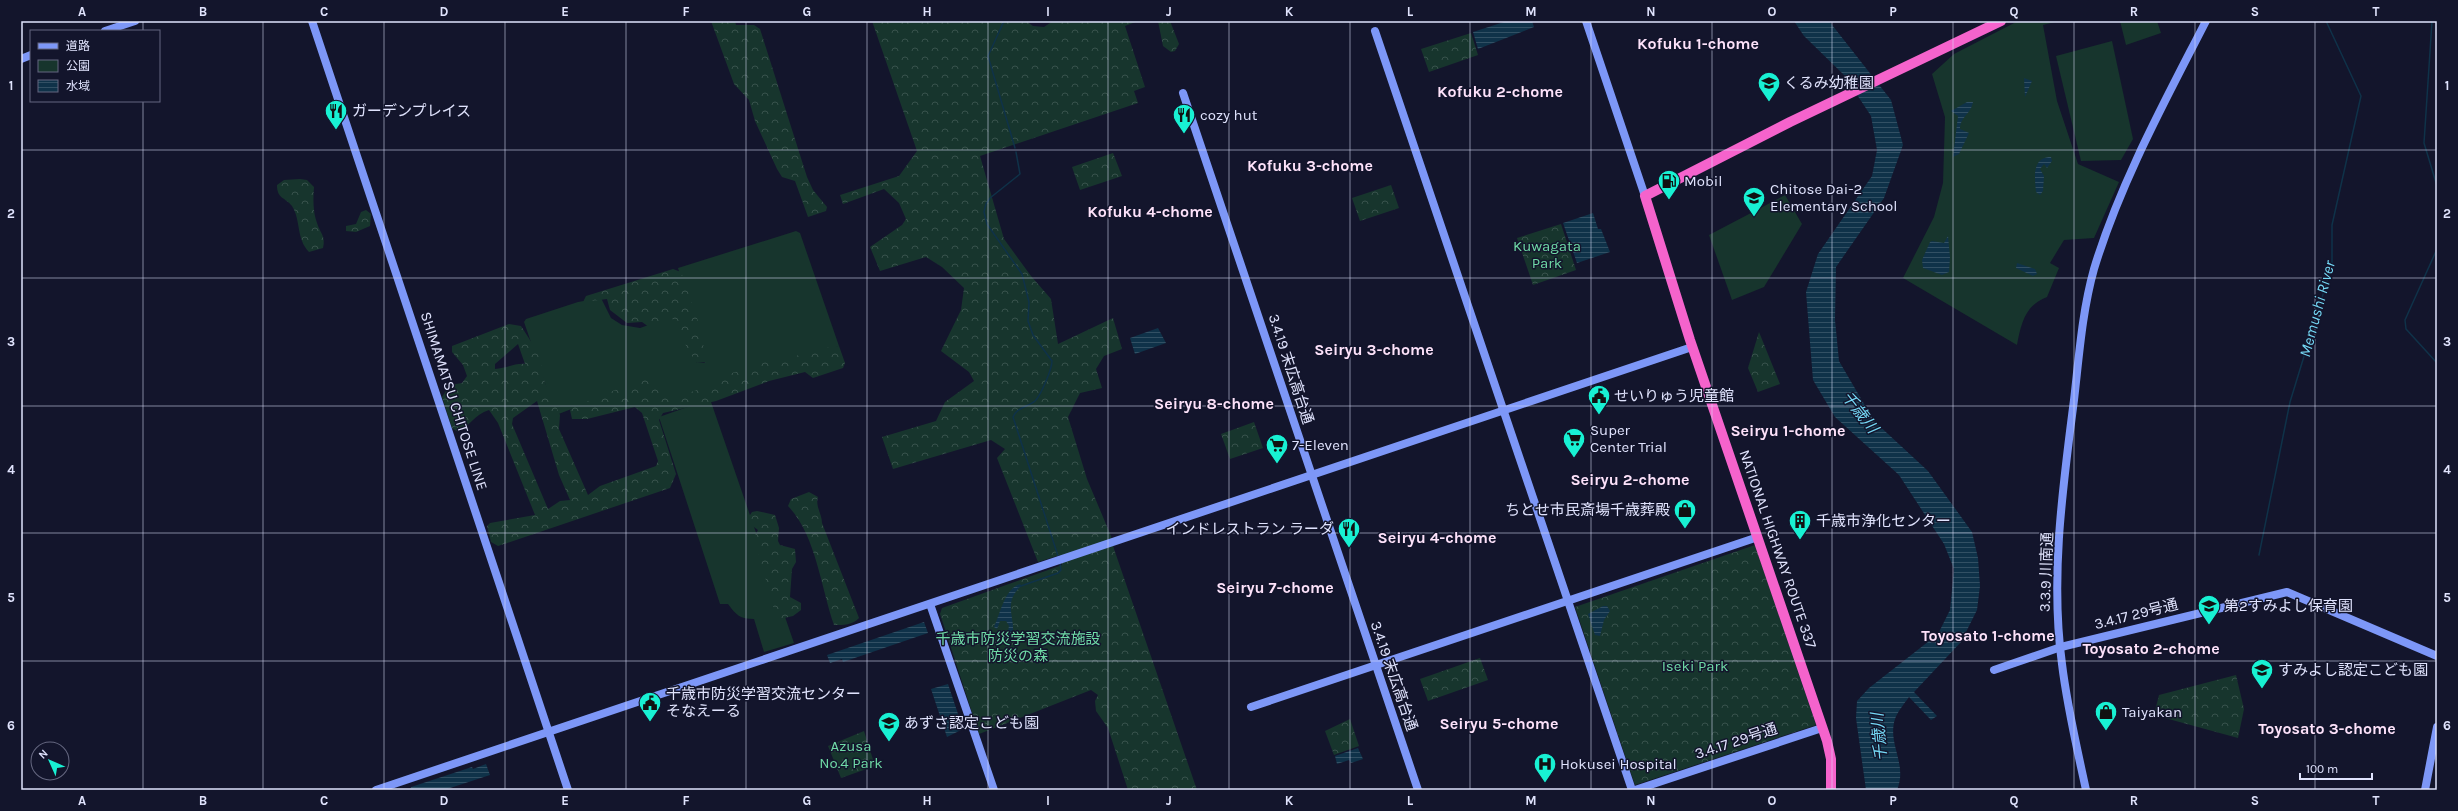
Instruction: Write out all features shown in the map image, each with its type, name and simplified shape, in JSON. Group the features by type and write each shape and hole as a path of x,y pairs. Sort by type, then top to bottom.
{"highway":[{"path":"1645,196 1896,71 2001,21"},
{"name":"NATIONAL HIGHWAY ROUTE 337","path":"1645,196 1692,347 1822,728 1831,759 1831,790"}],"street":[{"path":"108,30 135,21"},
{"name":"SHIMAMATSU CHITOSE LINE","path":"312,21 568,790"},
{"path":"1586,21 1645,196"},
{"name":"3.3.9 川南通","path":"2086,790 2060,647 2058,569 2064,496 2084,321 2094,271 2140,153 2206,21"},
{"path":"1375,31 1632,790"},
{"name":"3.4.19 末広高台通","path":"1183,93 1418,790"},
{"path":"376,790 401,786 549,732 1504,409 1692,347"},
{"path":"1251,707 1758,537"},
{"name":"3.4.17 29号通","path":"1994,670 2060,647 2287,592 2437,656"},
{"path":"930,604 994,790"},
{"path":"2426,790 2437,727"},
{"name":"3.4.17 29号通","path":"1635,790 1822,728"}],"green space":[{"path":"711,21 735,21 736,25 754,25 760,29 807,177 813,190 827,207 826,211 808,217 795,181 782,177 777,169 755,121 749,100 734,84"},
{"name":"千歳市防災学習交流施設 防災の森","path":"872,21 1026,21 1033,26 1044,27 1053,21 1138,21 1125,26 1145,87 1134,91 1138,103 980,156 1004,239 1031,276 1051,299 1058,344 1113,318 1122,349 1104,356 1096,369 1102,388 1080,393 1068,417 1087,479 1111,536 1114,549 1197,790 1128,790 1108,728 1096,711 1095,701 1098,695 1091,690 979,734 940,614 942,608 1062,565 1060,555 1038,562 997,458 1005,449 991,440 893,469 882,437 936,421 945,402 974,381 969,372 941,351 961,310 964,288 942,267 926,257 880,271 870,247 902,225 906,219 899,203 884,189 843,204 840,195 899,176 917,151"},
{"path":"1158,21 1170,21 1179,44 1175,51 1171,52 1163,46"},
{"path":"2018,21 2059,21 2043,25 2057,101 2078,164 2119,182 2094,238 2064,240 2050,263 2059,268 2047,297 2034,305 2025,316 2017,345 1903,278 1934,217 1943,183 1945,117 1932,74 1954,54"},
{"path":"2120,21 2157,21 2161,33 2126,45"},
{"path":"1471,33 1478,55 1429,72 1421,49"},
{"path":"2112,41 2133,139 2121,160 2081,161 2056,56"},
{"path":"1113,153 1122,176 1080,190 1072,167"},
{"path":"284,180 307,180 314,187 313,201 315,214 324,240 323,248 309,252 302,241 295,211 277,190 277,185"},
{"path":"1391,185 1399,208 1360,221 1352,198"},
{"path":"1785,195 1802,224 1764,287 1732,300 1709,235"},
{"path":"366,210 371,214 370,226 356,232 346,231 346,226 356,224 361,212"},
{"name":"Kuwagata Park","path":"1561,224 1576,270 1533,285 1517,238"},
{"path":"796,231 800,233 839,346 673,400 644,381 556,415 524,322 526,319 578,302 601,298 611,318 622,325 640,328 671,317 677,318 697,363 705,363 678,268"},
{"path":"673,269 681,272 683,277 698,321 707,362 697,363 687,349 678,321 673,319 649,327 642,322 627,323 610,310 607,299 583,302 586,296"},
{"path":"509,324 521,326 539,354 545,383 560,415 559,429 588,495 600,486 656,466 658,461 642,413 635,407 587,419 572,419 570,410 574,407 644,378 657,382 670,397 676,397 718,383 732,373 774,359 785,362 806,351 839,346 845,363 843,368 813,378 805,372 769,381 716,401 663,413 659,420 676,474 670,488 498,546 491,542 487,526 490,523 535,515 498,423 489,410 476,417 458,432 452,428 442,397 450,385 462,383 467,376 463,365 452,352 452,346","holes":["518,344 525,364 495,369 495,364","537,401 559,475 570,500 560,501 548,509 512,424 513,418"]},
{"path":"1759,332 1780,384 1758,392 1748,368"},
{"path":"710,399 794,643 764,652 754,619 745,618 736,614 728,604 720,604 659,417"},
{"path":"1254,422 1263,448 1230,459 1221,434"},
{"path":"809,492 818,497 817,504 822,523 859,618 851,623 834,625 817,562 805,532 788,506 791,499"},
{"path":"757,511 775,515 779,528 778,541 780,545 795,549 796,562 792,569 790,597 801,603 801,610 793,616 780,619 775,613 754,537 758,530 750,524 748,518 752,512"},
{"name":"Iseki Park","path":"1755,545 1816,725 1635,785 1575,607"},
{"path":"1480,658 1488,680 1428,701 1420,679"},
{"path":"2236,675 2244,709 2238,738 2154,715 2159,695"},
{"path":"1350,719 1359,746 1334,755 1325,731"},
{"name":"Azusa No.4 Park","path":"864,731 875,766 841,778 828,746"}],"water":[{"path":"1507,21 1532,21 1534,27 1478,49 1473,32"},
{"name":"千歳川","path":"1794,21 1829,21 1891,100 1903,145 1884,198 1836,267 1835,320 1839,361 1874,421 1928,471 1972,532 1978,558 1980,586 1977,610 1961,642 1914,692 1937,716 1931,720 1909,697 1899,710 1895,719 1893,737 1900,771 1900,781 1897,790 1866,790 1856,718 1857,701 1869,688 1938,634 1950,610 1954,569 1944,544 1899,475 1835,417 1813,380 1806,292 1818,254 1872,176 1877,150 1871,116 1844,75 1804,36"},
{"path":"2024,78 2032,81 2025,97"},
{"path":"1967,102 1973,102 1970,110 1960,125 1960,129 1969,133 1959,154 1953,157 1958,116 1951,111"},
{"path":"2051,157 2052,161 2047,168 2044,164 2040,169 2044,176 2043,191 2040,195 2036,192 2035,175 2037,165 2045,158"},
{"path":"1593,213 1598,229 1601,229 1610,252 1577,263 1563,223"},
{"path":"1948,236 1950,257 1949,272 1942,275 1923,268 1922,260 1930,242 1944,243"},
{"path":"2017,263 2035,269 2037,274 2033,276 2016,268"},
{"path":"1158,328 1166,343 1135,354 1130,338"},
{"path":"1021,585 1011,604 1013,635 1006,643 998,645 997,641 1007,636 1009,626 1006,621 1000,621 997,629 994,627 1010,591 1015,586"},
{"path":"1603,606 1607,606 1610,611 1604,620 1600,636 1595,635 1588,614"},
{"path":"924,622 928,633 843,662 842,659 830,663 827,655"},
{"path":"948,684 963,729 947,737 931,689"},
{"path":"1358,748 1363,759 1351,763 1349,760 1337,764 1335,756"},
{"path":"486,764 490,775 444,790 410,790 411,787 472,767 473,769"}],"waterway":[{"path":"1004,21 988,56 1015,148"},
{"name":"Memushi River","path":"2259,555 2290,402 2332,265 2332,225 2361,96 2326,21"},
{"path":"2432,21 2424,143 2437,186"},
{"path":"1016,152 1020,174 990,198 986,204 984,212 987,224 1022,274 1029,302 1028,321 1033,335 1052,361 1052,365 1043,388 1035,401 1017,411 1013,417 1058,556"},
{"path":"2437,249 2405,320 2406,329 2437,363"},
{"path":"1018,587 1058,573 1061,570 1060,564"}],"place":[{"name":"くるみ幼稚園","path":"1769,102"},
{"name":"ガーデンプレイス","path":"336,130"},
{"name":"cozy hut","path":"1184,134"},
{"name":"Mobil","path":"1669,200"},
{"name":"Chitose Dai-2 Elementary School","path":"1754,218"},
{"name":"せいりゅう児童館","path":"1599,416"},
{"name":"Super Center Trial","path":"1574,458"},
{"name":"7-Eleven","path":"1277,464"},
{"name":"ちとせ市民斎場千歳葬殿","path":"1685,530"},
{"name":"千歳市浄化センター","path":"1800,540"},
{"name":"インドレストラン ラーダ","path":"1349,548"},
{"name":"第2すみよし保育園","path":"2209,626"},
{"name":"すみよし認定こども園","path":"2262,690"},
{"name":"千歳市防災学習交流センター そなえーる","path":"650,722"},
{"name":"Taiyakan","path":"2106,732"},
{"name":"あずさ認定こども園","path":"889,742"},
{"name":"Hokusei Hospital","path":"1545,784"}],"district":[{"name":"Kofuku 1-chome","path":"1698,43"},
{"name":"Kofuku 2-chome","path":"1500,91"},
{"name":"Kofuku 3-chome","path":"1310,165"},
{"name":"Kofuku 4-chome","path":"1150,211"},
{"name":"Seiryu 3-chome","path":"1374,349"},
{"name":"Seiryu 8-chome","path":"1214,403"},
{"name":"Seiryu 1-chome","path":"1788,430"},
{"name":"Seiryu 2-chome","path":"1630,479"},
{"name":"Seiryu 4-chome","path":"1437,537"},
{"name":"Seiryu 7-chome","path":"1275,587"},
{"name":"Toyosato 1-chome","path":"1988,635"},
{"name":"Toyosato 2-chome","path":"2151,648"},
{"name":"Seiryu 5-chome","path":"1499,723"},
{"name":"Toyosato 3-chome","path":"2327,728"}]}
